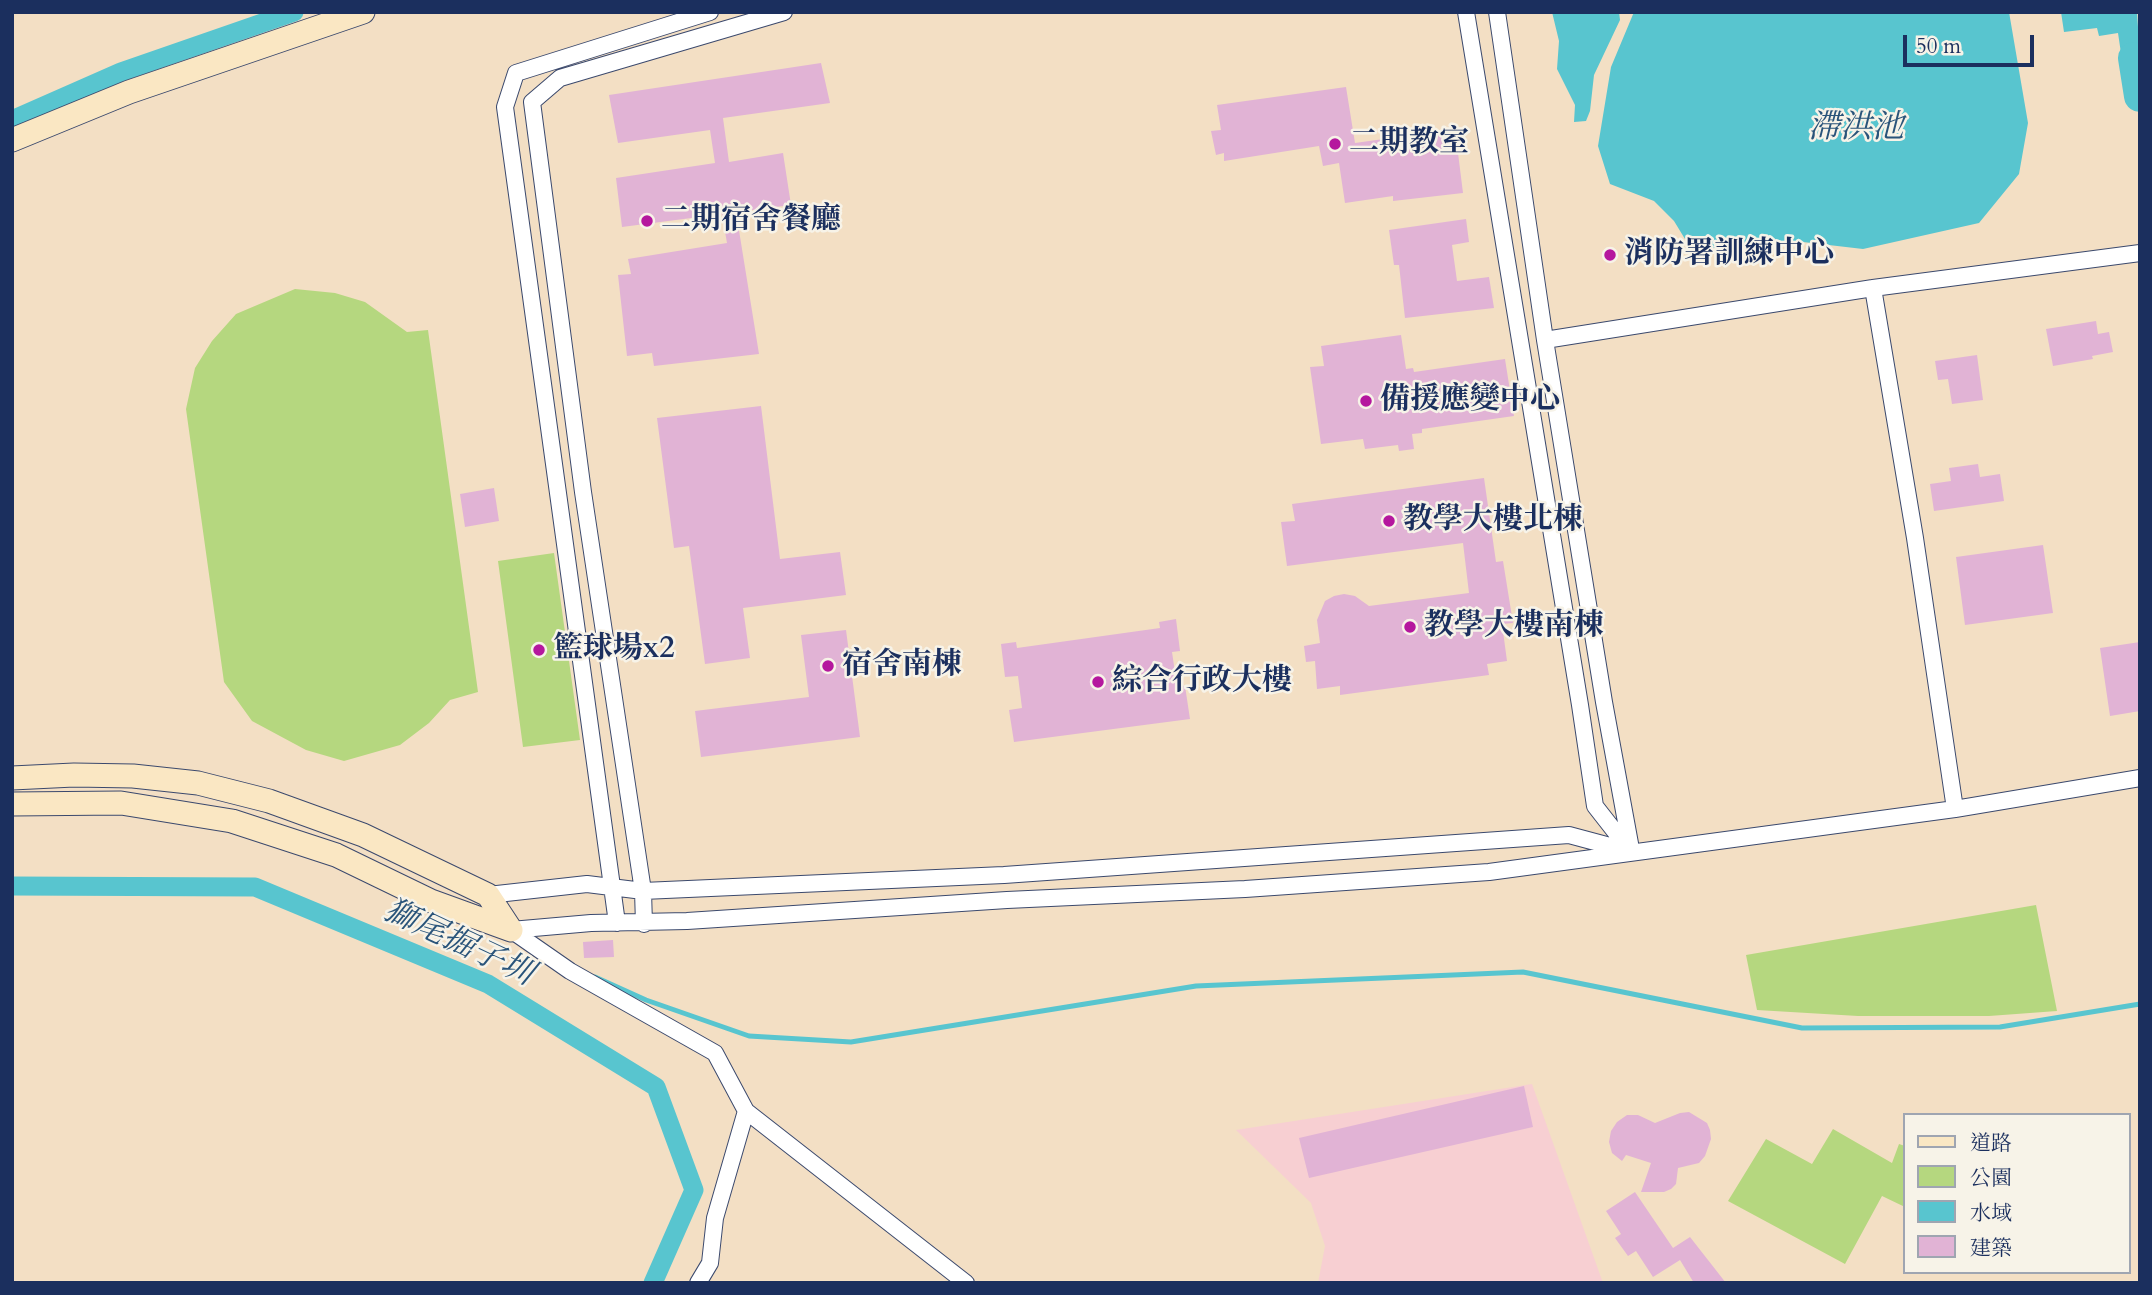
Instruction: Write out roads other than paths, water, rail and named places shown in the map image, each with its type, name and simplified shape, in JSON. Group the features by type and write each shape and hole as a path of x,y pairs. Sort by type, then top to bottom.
{"street":[{"path":"12,140 129,92 363,12"},
{"path":"617,923 505,107 516,73 710,12"},
{"path":"644,924 643,891 569,395 532,102 560,78 784,12"},
{"path":"1466,12 1595,806 1631,852"},
{"path":"1497,12 1545,340 1631,852"},
{"path":"1545,340 1873,288 2140,253"},
{"path":"1873,288 1915,538 1955,809"},
{"path":"12,778 134,776 198,783 257,798 363,835 488,895 511,930"},
{"path":"511,930 1007,900 1244,889 1489,872 1955,809 2140,778"},
{"path":"12,804 121,803 232,821 336,855 430,901 511,930 570,971 715,1053 746,1111 966,1283"},
{"path":"488,895 587,884 643,891 1004,875 1569,835 1631,852"},
{"path":"698,1283 710,1263 715,1218 746,1111"}],"water":[{"path":"1552,12 1619,12 1620,20 1594,75 1590,111 1586,121 1574,122 1575,105 1557,69 1559,41"},
{"name":"滯洪池","path":"1634,12 2009,12 2028,123 2019,174 1979,223 1863,249 1803,242 1713,248 1685,239 1674,221 1654,201 1610,184 1598,146 1611,67"},
{"path":"2061,12 2137,12 2140,57 2122,60 2118,33 2099,36 2097,28 2064,32"}],"waterway":[{"path":"12,120 121,72 294,12"},
{"path":"2134,58 2140,96"},
{"name":"獅尾掘子圳","path":"12,886 255,887 488,984 656,1087 694,1190 653,1283"},
{"path":"595,977 646,1000 749,1036 851,1042 1196,986 1523,972 1802,1028 2000,1027 2140,1004"}],"place":[{"name":"二期教室","path":"1335,144"},
{"name":"二期宿舍餐廳","path":"647,221"},
{"name":"消防署訓練中心","path":"1610,255"},
{"name":"備援應變中心","path":"1366,401"},
{"name":"教學大樓北棟","path":"1389,521"},
{"name":"教學大樓南棟","path":"1410,627"},
{"name":"籃球場x2","path":"539,650"},
{"name":"宿舍南棟","path":"828,666"},
{"name":"綜合行政大樓","path":"1098,682"}]}
